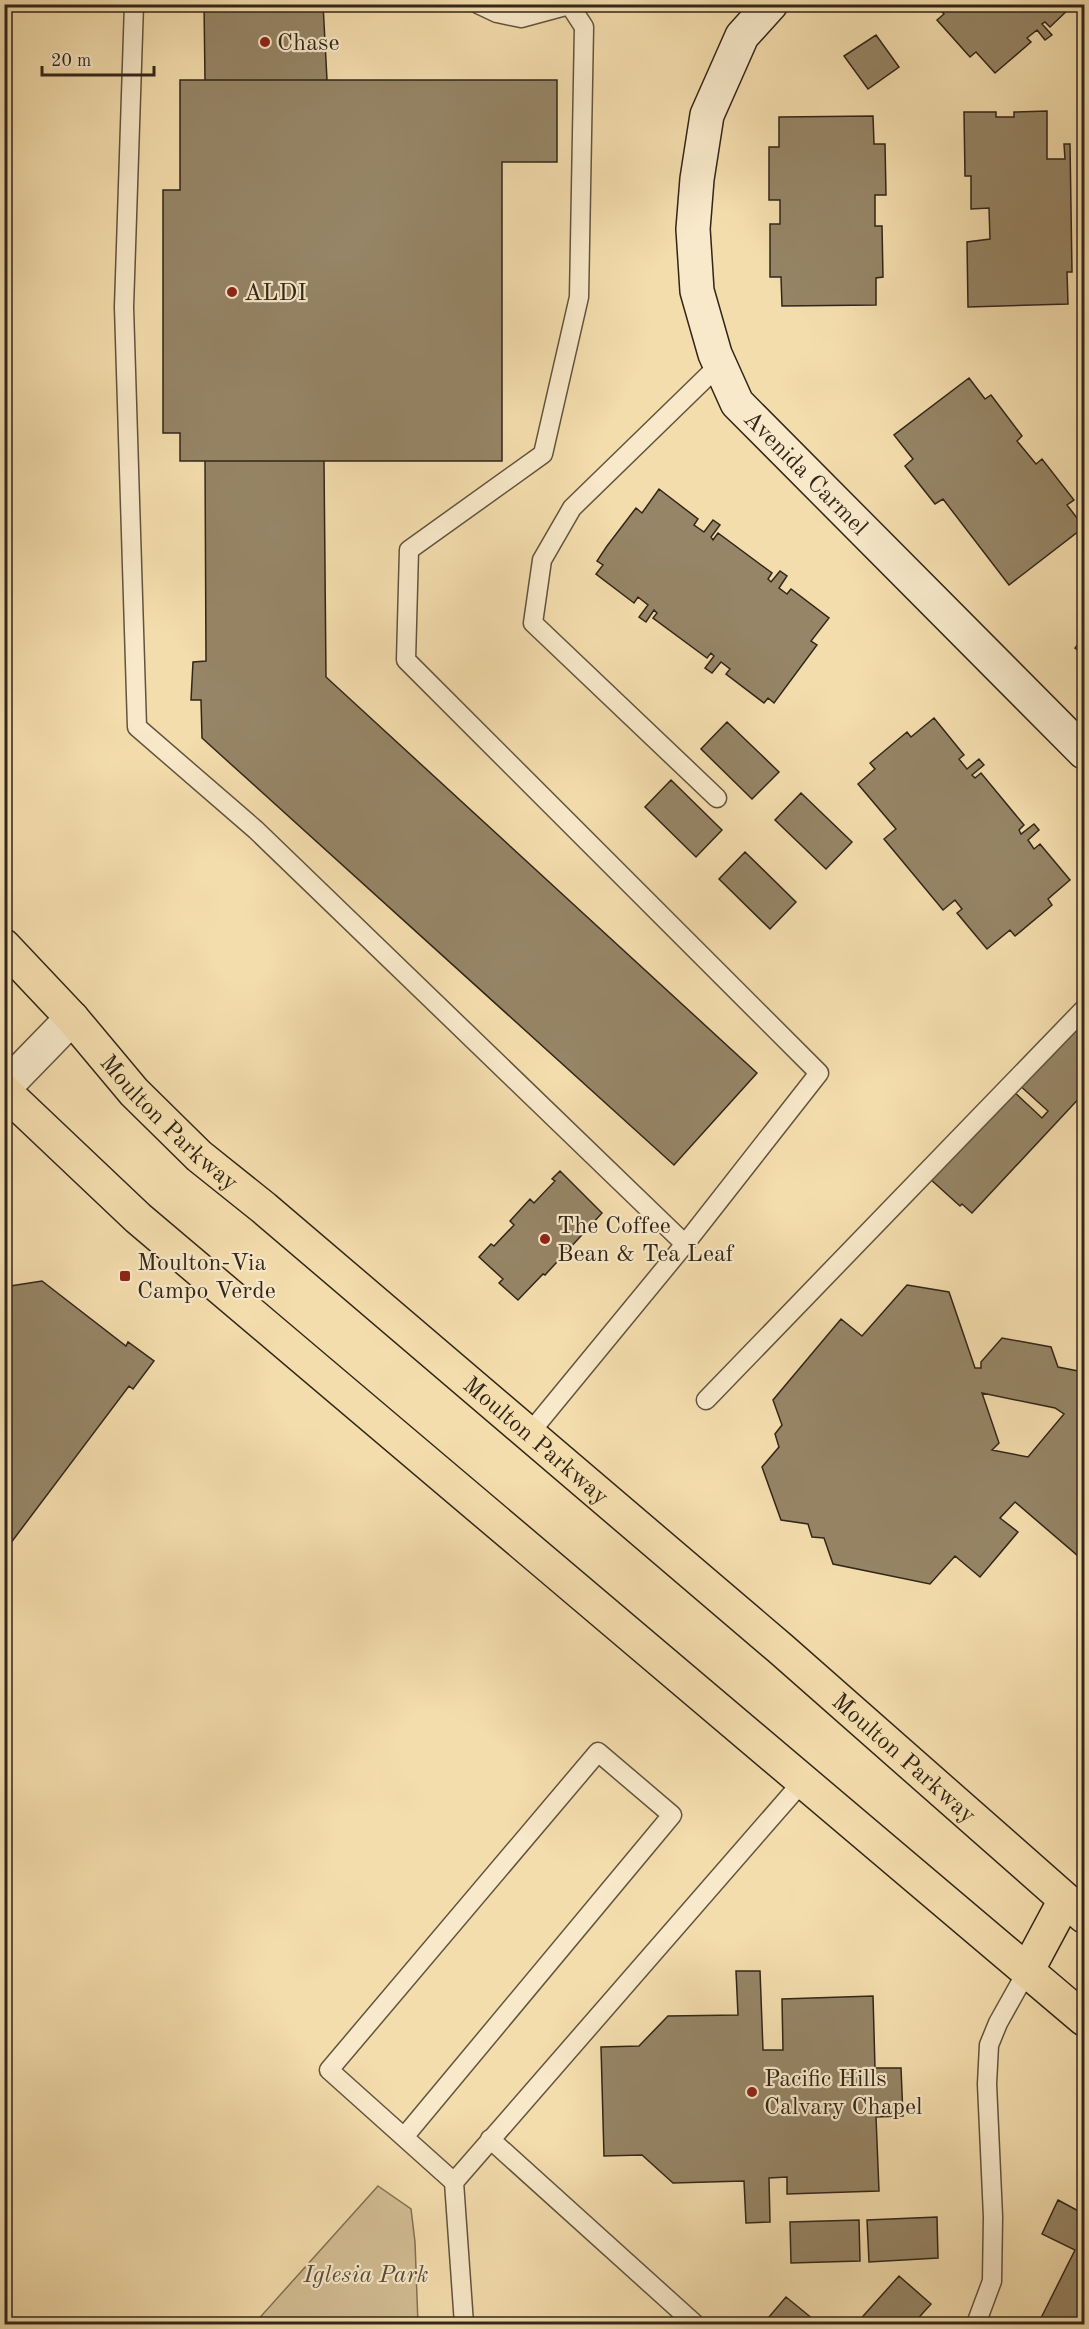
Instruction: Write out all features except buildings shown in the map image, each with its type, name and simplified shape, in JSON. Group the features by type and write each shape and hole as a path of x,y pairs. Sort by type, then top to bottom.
{"main road":[{"name":"Moulton Parkway","path":"4,946 72,1018 134,1092 199,1156 264,1208 781,1649 1075,1908"},
{"path":"4,1089 147,1226 1084,2019"},
{"path":"1027,1971 1075,1908"}],"street":[{"name":"Avenida Carmel","path":"771,4 742,36 707,115 697,179 693,229 697,291 715,354 737,403 1084,752"},
{"path":"4,1089 72,1018"}],"lane":[{"path":"134,4 124,307 137,727 256,830 685,1245"},
{"path":"478,4 497,13 520,18 569,5 584,27 579,297 543,454 409,550 406,660 819,1073 685,1245 528,1435"},
{"path":"717,798 532,623 543,560 572,508 720,364"},
{"path":"706,1400 1084,1009"},
{"path":"404,2137 672,1815 598,1752 329,2070 454,2182"},
{"path":"464,2325 454,2182 803,1781"},
{"path":"976,2325 992,2281 993,2217 987,2084 990,2044 998,2023 1027,1971"},
{"path":"490,2139 695,2325"}],"green space":[{"name":"Iglesia Park","path":"378,2186 411,2209 415,2242 418,2324 254,2324"}],"place":[{"name":"Chase","path":"265,42"},
{"name":"ALDI","path":"232,292"},
{"name":"The Coffee Bean & Tea Leaf","path":"545,1239"},
{"name":"Moulton-Via Campo Verde","path":"125,1276"},
{"name":"Pacific Hills Calvary Chapel","path":"752,2092"}]}
